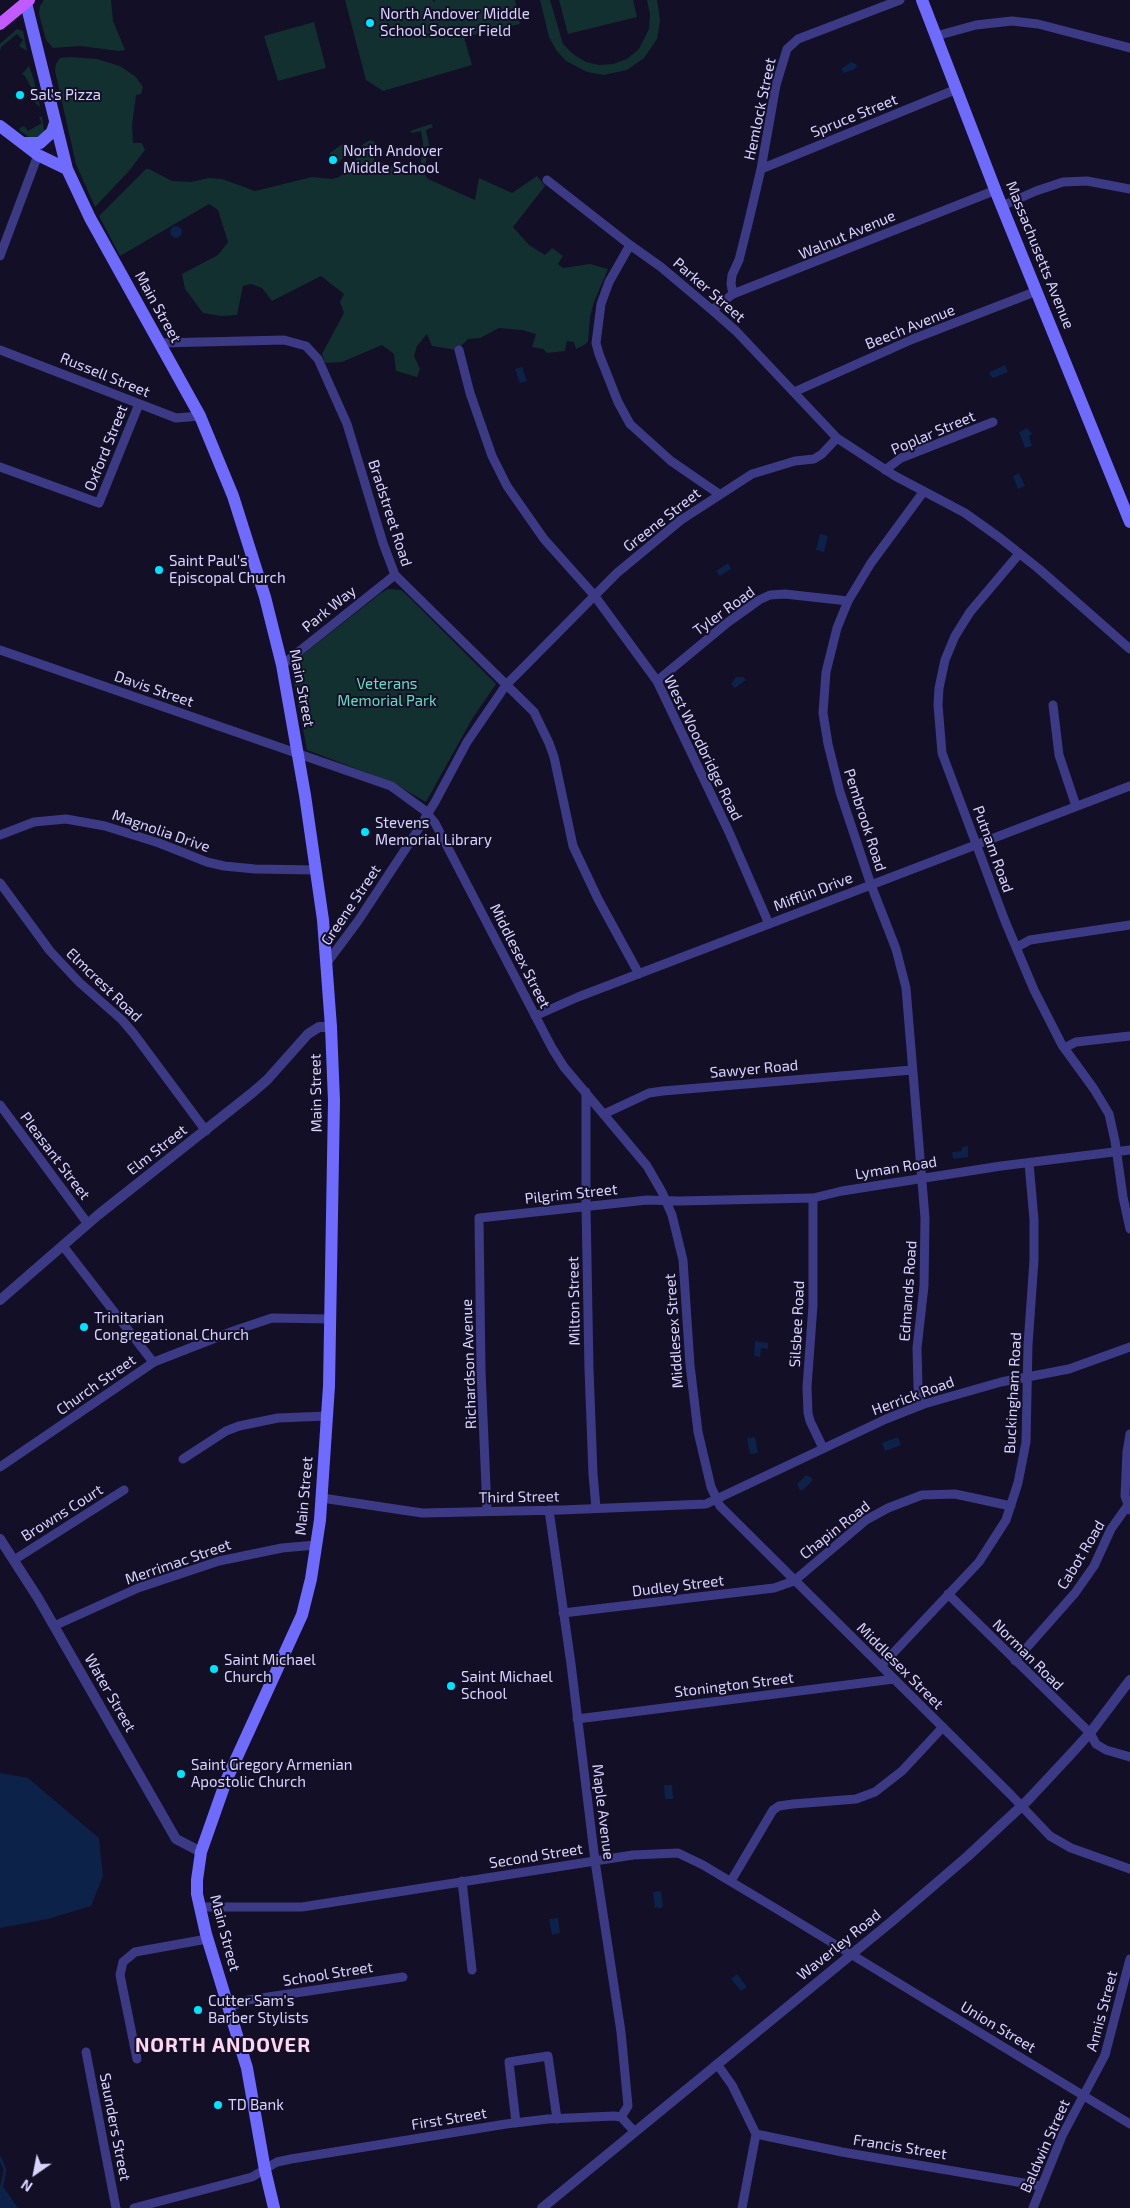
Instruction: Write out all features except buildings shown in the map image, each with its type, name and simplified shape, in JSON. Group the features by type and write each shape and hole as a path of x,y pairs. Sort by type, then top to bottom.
{"main road":[{"name":"Massachusetts Avenue","path":"922,0 1002,206 1130,522"},
{"path":"0,24 26,1"},
{"name":"Main Street","path":"26,1 67,169 90,218 200,416 233,496 265,597 282,665 316,870 332,1027 334,1101 330,1319 322,1498 311,1579 299,1622 234,1763 201,1852 197,1880 200,1907 207,1939 247,2068 265,2170 274,2208"},
{"path":"23,143 40,143 52,132 55,123"},
{"path":"0,126 38,155 67,169"}],"street":[{"name":"Hemlock Street","path":"734,294 731,284 732,275 739,260 761,169 776,84 787,49 798,39 900,0"},
{"path":"936,36 976,25 1012,21 1038,24 1130,48"},
{"name":"Spruce Street","path":"761,169 956,90"},
{"path":"0,256 4,230 38,155"},
{"name":"Parker Street","path":"548,180 661,267 712,310 837,438"},
{"path":"1002,206 1036,191 1063,182 1087,181 1130,188"},
{"name":"Walnut Avenue","path":"712,310 734,294 996,190"},
{"path":"630,245 609,282 601,304 596,343 598,354 618,402 630,424 671,461 719,494"},
{"name":"Beech Avenue","path":"794,392 913,339 1037,291"},
{"name":"Bradstreet Road","path":"160,343 275,339 306,346 318,359 347,424 383,543 395,575 534,712 549,743 573,846 598,899 638,974"},
{"name":"Russell Street","path":"0,350 176,418 200,416"},
{"name":"West Woodbridge Road","path":"460,350 470,393 492,456 507,486 544,539 594,595 657,681 729,832 769,924"},
{"name":"Oxford Street","path":"0,467 99,503 139,404"},
{"name":"Poplar Street","path":"885,470 901,458 993,422"},
{"path":"837,438 885,470 965,513 1019,554 1130,649"},
{"name":"Greene Street","path":"326,964 358,921 428,814 467,742 506,686 594,595 663,535 719,494 752,474 794,461 814,459 822,454 837,438"},
{"name":"Pembrook Road","path":"922,1178 906,988 896,949 871,885 840,792 828,744 823,713 826,672 838,628 848,601 871,563 924,491"},
{"name":"Putnam Road","path":"1019,554 970,612 955,636 945,660 939,688 938,705 942,753 1005,921 1034,990 1064,1048 1104,1103 1113,1128 1123,1197 1130,1229"},
{"name":"Park Way","path":"282,665 395,575"},
{"name":"Tyler Road","path":"657,681 727,622 770,595 785,594 848,601"},
{"name":"Davis Street","path":"0,650 298,755"},
{"path":"1053,705 1059,756 1076,806"},
{"name":"Middlesex Street","path":"298,755 391,786 417,803 428,814 446,843 535,1016 564,1067 646,1166 666,1200 672,1215 682,1260 690,1365 698,1432 706,1470 716,1499 729,1515 794,1581 1053,1838 1085,1854 1130,1869"},
{"name":"Mifflin Drive","path":"535,1016 578,997 1130,786"},
{"name":"Magnolia Drive","path":"0,836 34,822 66,819 105,826 207,862 224,866 255,869 316,870"},
{"name":"Elmcrest Road","path":"0,883 50,951 79,982 122,1020 134,1034 206,1132"},
{"path":"1017,947 1030,940 1130,925"},
{"name":"Elm Street","path":"0,1300 88,1224 206,1132 267,1080 308,1034 319,1027 332,1027"},
{"path":"1064,1048 1076,1042 1130,1036"},
{"name":"Sawyer Road","path":"604,1114 649,1093 663,1090 912,1070"},
{"name":"Milton Street","path":"586,1092 589,1369 592,1474 596,1508"},
{"name":"Pleasant Street","path":"0,1104 88,1224"},
{"name":"Lyman Road","path":"666,1200 813,1198 842,1191 922,1178 1130,1150"},
{"name":"Buckingham Road","path":"881,1666 979,1562 1006,1520 1011,1506 1024,1454 1028,1378 1034,1250 1029,1163"},
{"name":"Edmands Road","path":"921,1405 918,1387 917,1348 924,1290 926,1252 922,1178"},
{"name":"Silsbee Road","path":"813,1198 813,1305 807,1387 808,1413 823,1448"},
{"name":"Pilgrim Street","path":"479,1218 647,1200 666,1200"},
{"name":"Richardson Avenue","path":"479,1218 487,1510"},
{"path":"63,1246 153,1362"},
{"name":"Church Street","path":"0,1467 153,1362 265,1320 303,1317 330,1319"},
{"name":"Herrick Road","path":"716,1499 823,1448 921,1405 978,1388 1092,1362 1130,1347"},
{"path":"184,1459 226,1431 239,1426 278,1418 327,1416"},
{"path":"1129,1508 1124,1496 1130,1434"},
{"name":"Browns Court","path":"14,1560 124,1490"},
{"name":"Chapin Road","path":"794,1581 866,1520 903,1501 922,1495 940,1494 986,1500 1011,1506"},
{"name":"Third Street","path":"322,1498 422,1513 694,1505 706,1504 716,1499"},
{"name":"Cabot Road","path":"1015,1661 1075,1593 1094,1566 1111,1529 1129,1508"},
{"name":"Maple Avenue","path":"549,1510 625,2072 628,2106 621,2117"},
{"name":"Water Street","path":"0,1539 54,1626 176,1839 201,1852"},
{"name":"Merrimac Street","path":"54,1626 138,1588 219,1560 282,1548 316,1545"},
{"name":"Dudley Street","path":"563,1613 774,1588 794,1581"},
{"name":"Norman Road","path":"948,1594 1090,1733 1096,1744 1106,1750 1130,1756"},
{"name":"Stonington Street","path":"577,1719 894,1679"},
{"name":"Waverley Road","path":"542,2208 968,1856 1022,1806 1090,1733 1130,1680"},
{"path":"731,1881 773,1810 779,1806 856,1798 875,1792 902,1770 943,1727"},
{"name":"Second Street","path":"200,1907 302,1907 595,1861 646,1854 678,1853 731,1881 851,1953"},
{"path":"462,1881 472,1970"},
{"path":"137,2059 120,1975 123,1962 135,1952 207,1939"},
{"name":"Union Street","path":"851,1953 1130,2124"},
{"name":"Annis Street","path":"1083,2095 1105,2055 1130,1959"},
{"name":"School Street","path":"229,2007 248,2000 403,1977"},
{"name":"Saunders Street","path":"86,2052 116,2208"},
{"path":"516,2123 509,2062 548,2056 557,2118"},
{"path":"717,2064 732,2086 756,2134 742,2208"},
{"name":"Baldwin Street","path":"1033,2208 1041,2186 1083,2095"},
{"path":"621,2117 634,2131"},
{"name":"First Street","path":"134,2208 252,2177 277,2162 320,2153 557,2118 621,2117"},
{"name":"Francis Street","path":"756,2134 842,2152 1041,2186"}],"green space":[{"path":"44,0 111,0 113,21 125,50 119,51 80,46 53,48 46,40 39,14 40,6"},
{"path":"345,0 432,0 435,2 435,0 515,0 520,24 464,37 472,65 383,91 366,80"},
{"path":"540,0 550,0 563,44 573,54 586,62 599,65 613,64 627,59 639,49 649,29 650,14 647,0 657,0 660,21 657,39 644,58 627,70 604,75 587,72 566,61 556,50 549,37"},
{"path":"559,0 633,0 637,17 568,34"},
{"path":"314,22 326,68 278,81 264,36"},
{"path":"17,29 23,31 27,51 19,46 23,40 17,34 1,47 0,52 0,44"},
{"path":"60,58 97,59 120,66 136,77 143,87 141,94 136,95 132,126 133,143 142,143 145,150 129,171 95,207 76,164 55,71 56,64"},
{"path":"29,66 40,107 33,101 35,100 30,91 32,89 22,74"},
{"path":"39,117 42,117 44,131 42,136 32,139 20,131 20,128 24,126 28,131 42,123"},
{"path":"431,124 433,127 426,130 429,145 424,173 428,179 475,200 479,178 512,193 537,176 545,186 513,227 529,245 545,255 552,248 563,256 558,264 563,268 590,264 608,269 594,302 590,317 588,342 584,345 576,349 574,342 567,341 565,351 547,353 543,349 532,347 536,334 522,330 499,328 480,338 468,339 457,350 432,346 427,334 417,346 414,356 420,369 417,377 396,371 394,354 382,345 342,362 325,363 322,354 344,313 340,302 344,294 321,276 272,301 262,288 251,284 243,286 237,315 221,316 203,313 185,289 182,274 218,255 228,242 218,210 209,204 120,256 99,216 146,169 172,181 191,182 209,178 222,179 255,191 312,177 332,179 339,177 354,164 362,145 370,140 375,142 374,160 417,175 421,163 423,142 421,131 412,133 410,131"},
{"path":"342,144 349,147 347,154 338,163 329,163 330,153"},
{"name":"Veterans Memorial Park","path":"388,589 401,590 408,596 496,684 472,719 426,802 391,782 307,750 291,668 292,663"}],"water":[{"path":"851,62 856,64 857,67 844,73 841,69"},
{"path":"176,226 182,232 176,238 170,232"},
{"path":"1005,365 1008,372 993,378 989,374 990,372"},
{"path":"522,367 527,381 520,383 515,369"},
{"path":"1027,428 1032,434 1029,436 1032,446 1025,448 1019,432"},
{"path":"1019,473 1025,486 1018,489 1013,476"},
{"path":"820,534 828,536 824,552 816,550"},
{"path":"728,563 731,569 720,576 716,571"},
{"path":"736,677 743,677 746,680 735,688 731,684"},
{"path":"968,1146 968,1157 953,1159 952,1152 962,1151 962,1147"},
{"path":"755,1341 768,1343 768,1349 761,1348 760,1357 754,1356"},
{"path":"755,1437 758,1453 750,1454 747,1438"},
{"path":"898,1437 901,1445 885,1451 882,1443"},
{"path":"806,1475 812,1478 812,1481 803,1490 800,1490 797,1484"},
{"path":"0,1773 28,1778 99,1838 103,1876 91,1906 48,1919 0,1928"},
{"path":"664,1785 672,1785 673,1799 665,1799"},
{"path":"661,1891 663,1907 658,1909 658,1907 655,1908 653,1892"},
{"path":"558,1918 560,1933 552,1935 549,1919"},
{"path":"737,1974 747,1987 741,1991 731,1979"},
{"path":"0,2185 5,2189 18,2208 0,2208"}],"waterway":[{"path":"0,2158 5,2170 0,2195"}],"place":[{"name":"North Andover Middle School Soccer Field","path":"370,23"},
{"name":"Sal's Pizza","path":"20,95"},
{"name":"North Andover Middle School","path":"333,160"},
{"name":"Saint Paul's Episcopal Church","path":"159,570"},
{"name":"Stevens Memorial Library","path":"365,832"},
{"name":"Trinitarian Congregational Church","path":"84,1327"},
{"name":"Saint Michael Church","path":"214,1669"},
{"name":"Saint Michael School","path":"451,1686"},
{"name":"Saint Gregory Armenian Apostolic Church","path":"181,1774"},
{"name":"Cutter Sam's Barber Stylists","path":"198,2010"},
{"name":"TD Bank","path":"218,2105"}],"district":[{"name":"NORTH ANDOVER","path":"223,2045"}]}
